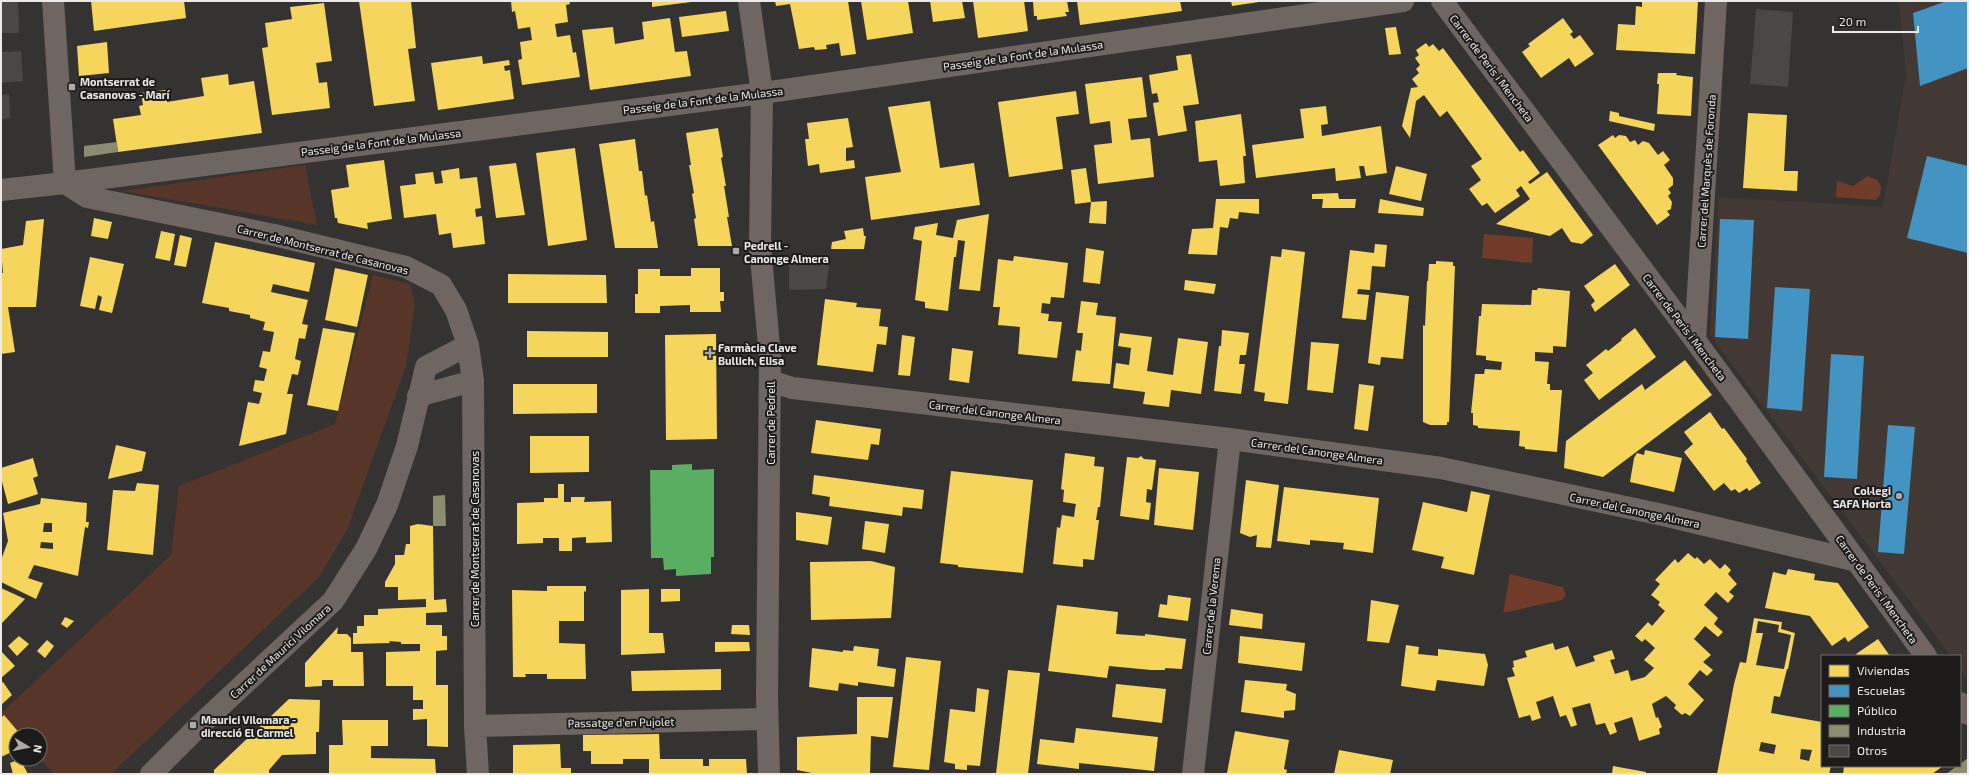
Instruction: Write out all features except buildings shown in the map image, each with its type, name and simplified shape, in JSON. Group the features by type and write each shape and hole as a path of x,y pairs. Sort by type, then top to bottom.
{"street":[{"path":"54,1 65,183"},
{"name":"Carrer de Pedrell","path":"749,1 762,93 760,246 770,357 769,774"},
{"name":"Passeig de la Font de la Mulassa","path":"1,190 762,93 1403,1"},
{"name":"Carrer de Peris i Mencheta","path":"1442,1 1695,340 1925,655"},
{"name":"Carrer del Marquès de Foronda","path":"1695,340 1716,1"},
{"name":"Carrer de Montserrat de Casanovas","path":"65,183 87,197 274,235 406,268 441,285 456,310 468,345 473,382 475,726 478,774"},
{"name":"Carrer de Maurici Vilomara","path":"151,774 170,765 333,601 366,549 387,505 407,446 426,367 468,345"},
{"name":"Carrer del Canonge Almera","path":"770,381 792,388 1230,439 1442,468 1663,515 1857,561"},
{"path":"418,396 473,382"},
{"name":"Carrer de la Verema","path":"1193,774 1230,439"},
{"path":"1961,704 1968,714"},
{"name":"Passatge d'en Pujolet","path":"475,726 768,719"}],"shaded area":[{"name":"Col·legi SAFA Horta","path":"1899,1 1968,1 1968,679 1961,669 1961,655 1950,655 1710,335 1719,197 1883,207 1906,75"},
{"path":"305,165 317,225 123,191"},
{"path":"1868,176 1877,180 1881,186 1880,195 1875,200 1836,197 1837,181 1853,186"},
{"path":"1484,234 1533,238 1532,263 1482,258"},
{"path":"373,275 410,284 415,304 406,366 347,530 319,577 111,774 54,774 47,767 48,727 9,727 1,718 1,713 171,555 179,486 335,424"},
{"path":"1510,574 1563,587 1566,595 1562,600 1503,613"}],"place":[{"name":"Montserrat de Casanovas - Marí","path":"72,87"},
{"name":"Pedrell - Canonge Almera","path":"736,251"},
{"name":"Farmàcia Clave Bullich, Elisa","path":"710,353"},
{"name":"Col·legi SAFA Horta","path":"1899,496"},
{"name":"Maurici Vilomara - direcció El Carmel","path":"193,725"}]}
